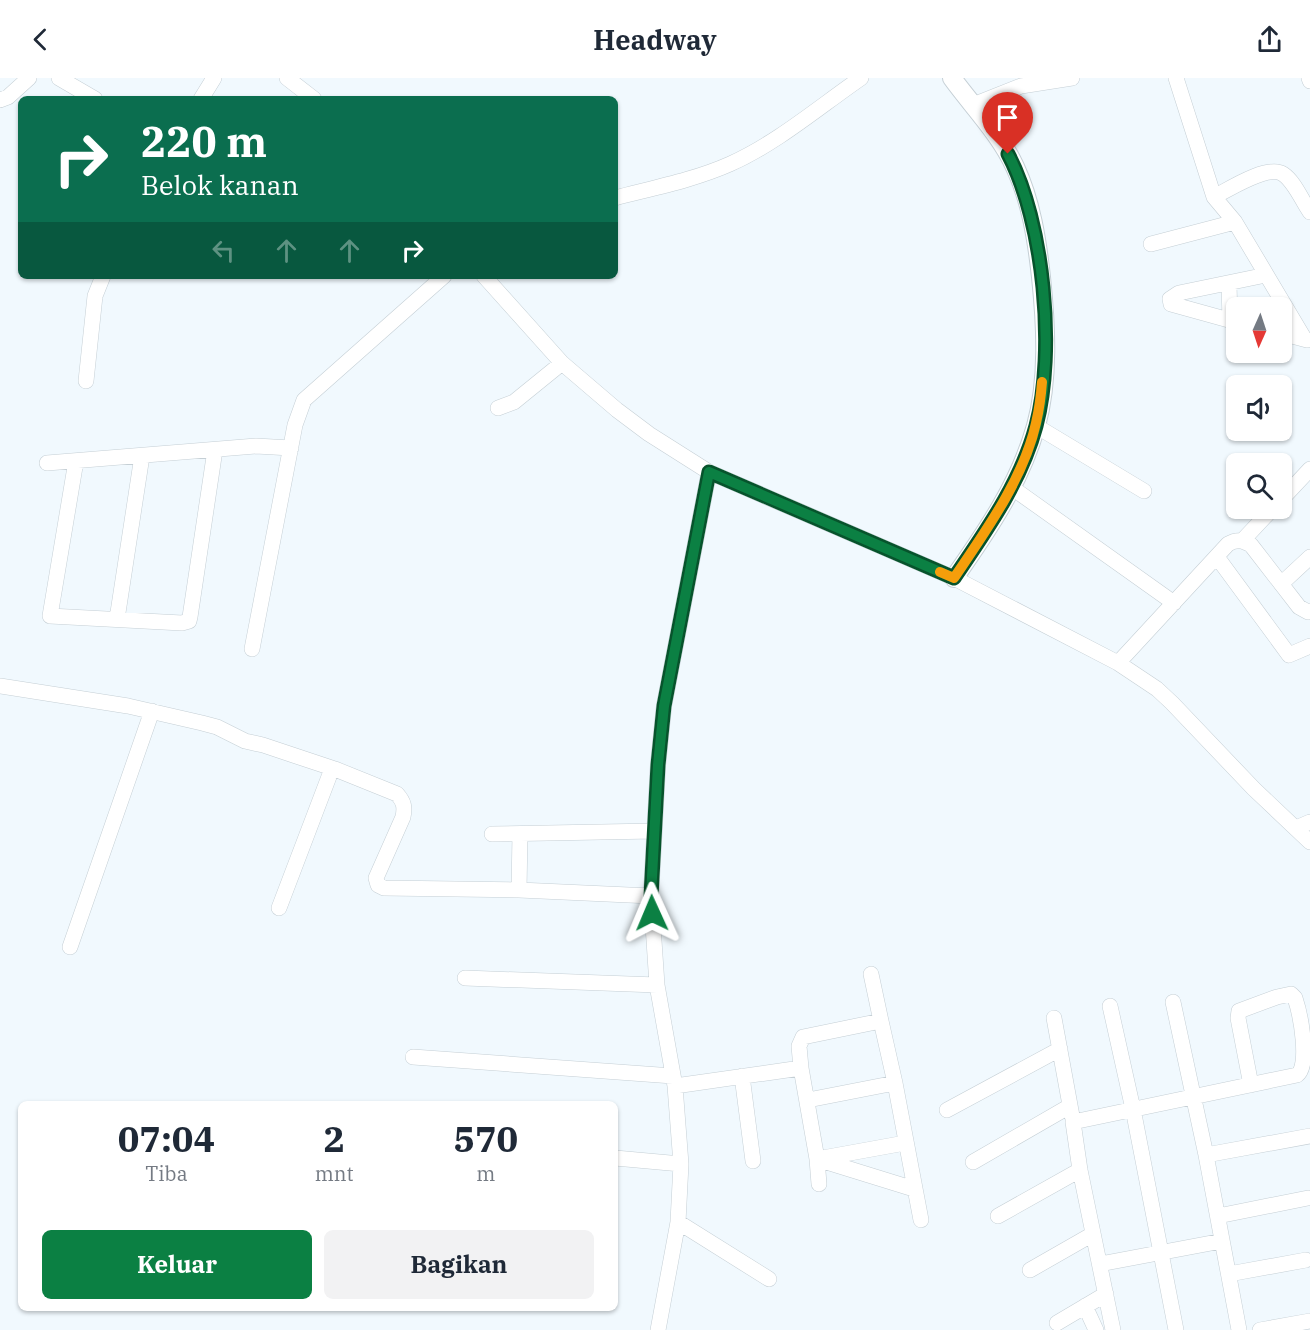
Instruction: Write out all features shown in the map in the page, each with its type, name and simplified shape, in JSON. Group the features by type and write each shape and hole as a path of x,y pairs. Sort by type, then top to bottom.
{"street":[{"path":"0,100 8,97 28,78"},
{"path":"59,78 90,96"},
{"path":"203,96 214,78"},
{"path":"287,78 310,96"},
{"path":"618,197 687,179 728,165 861,78"},
{"path":"952,78 1001,141 1015,166 1024,190 1033,227 1044,312 1043,375 1036,426 1011,487 989,527 954,578"},
{"path":"973,105 1021,86 1072,78"},
{"path":"1176,78 1214,197 1235,222 1307,341"},
{"path":"1214,197 1249,179 1275,171 1287,178 1310,212"},
{"path":"1151,244 1235,222"},
{"path":"1226,319 1180,308 1169,302 1171,297 1179,293 1266,275"},
{"path":"86,381 94,296 102,279"},
{"path":"252,649 295,425 304,400 441,279"},
{"path":"487,279 562,363 649,434 709,472 954,578 1118,663 1165,696 1254,789 1303,825 1310,842"},
{"path":"1228,284 1230,297"},
{"path":"1292,336 1307,341"},
{"path":"498,408 514,402 562,363"},
{"path":"1036,426 1144,491"},
{"path":"47,463 256,447 291,448"},
{"path":"76,461 50,616 182,623 189,621 215,450"},
{"path":"117,619 142,456"},
{"path":"1292,488 1310,469"},
{"path":"658,1330 678,1222 681,1164 674,1081 657,985 651,896 654,831 664,706 709,472"},
{"path":"1011,487 1174,603"},
{"path":"1243,540 1263,519"},
{"path":"1118,663 1216,556 1234,541 1243,540 1251,545 1299,607 1310,611"},
{"path":"1216,556 1289,654 1310,646"},
{"path":"1281,584 1310,557"},
{"path":"0,686 128,706 217,727 245,741 335,769 397,794 404,808 403,817 376,878 381,887 651,896"},
{"path":"70,947 152,711"},
{"path":"279,908 330,774 335,769"},
{"path":"492,834 654,831"},
{"path":"519,890 520,834"},
{"path":"871,974 895,1083 921,1220"},
{"path":"465,978 657,985"},
{"path":"1073,1122 1297,1075 1305,1070 1308,1060 1307,1028 1292,994 1277,996 1241,1009 1238,1018 1251,1084"},
{"path":"1173,1002 1206,1155 1239,1330"},
{"path":"1110,1006 1133,1109 1176,1330"},
{"path":"1054,1018 1080,1170 1113,1330"},
{"path":"819,1184 799,1046 803,1037 881,1021"},
{"path":"947,1110 1060,1049"},
{"path":"413,1057 674,1081 742,1076 801,1068"},
{"path":"742,1076 753,1161"},
{"path":"808,1100 895,1083"},
{"path":"973,1162 1070,1106"},
{"path":"1206,1155 1310,1136"},
{"path":"817,1159 905,1143"},
{"path":"618,1158 681,1164"},
{"path":"817,1159 914,1189"},
{"path":"998,1216 1080,1170"},
{"path":"1218,1216 1308,1198"},
{"path":"678,1222 769,1279"},
{"path":"1030,1270 1093,1234"},
{"path":"1100,1264 1222,1240"},
{"path":"1228,1274 1306,1260"},
{"path":"1057,1323 1106,1294"},
{"path":"1085,1306 1096,1330"},
{"path":"1271,1329 1310,1321"}],"slow traffic":[{"path":"940,572 954,578 1001,506 1027,452 1036,426 1042,382"}],"route":[{"path":"652,913 658,765 664,706 709,472 954,578 989,527 1011,487 1036,426 1043,375 1044,312 1033,227 1024,190 1008,154"}]}
